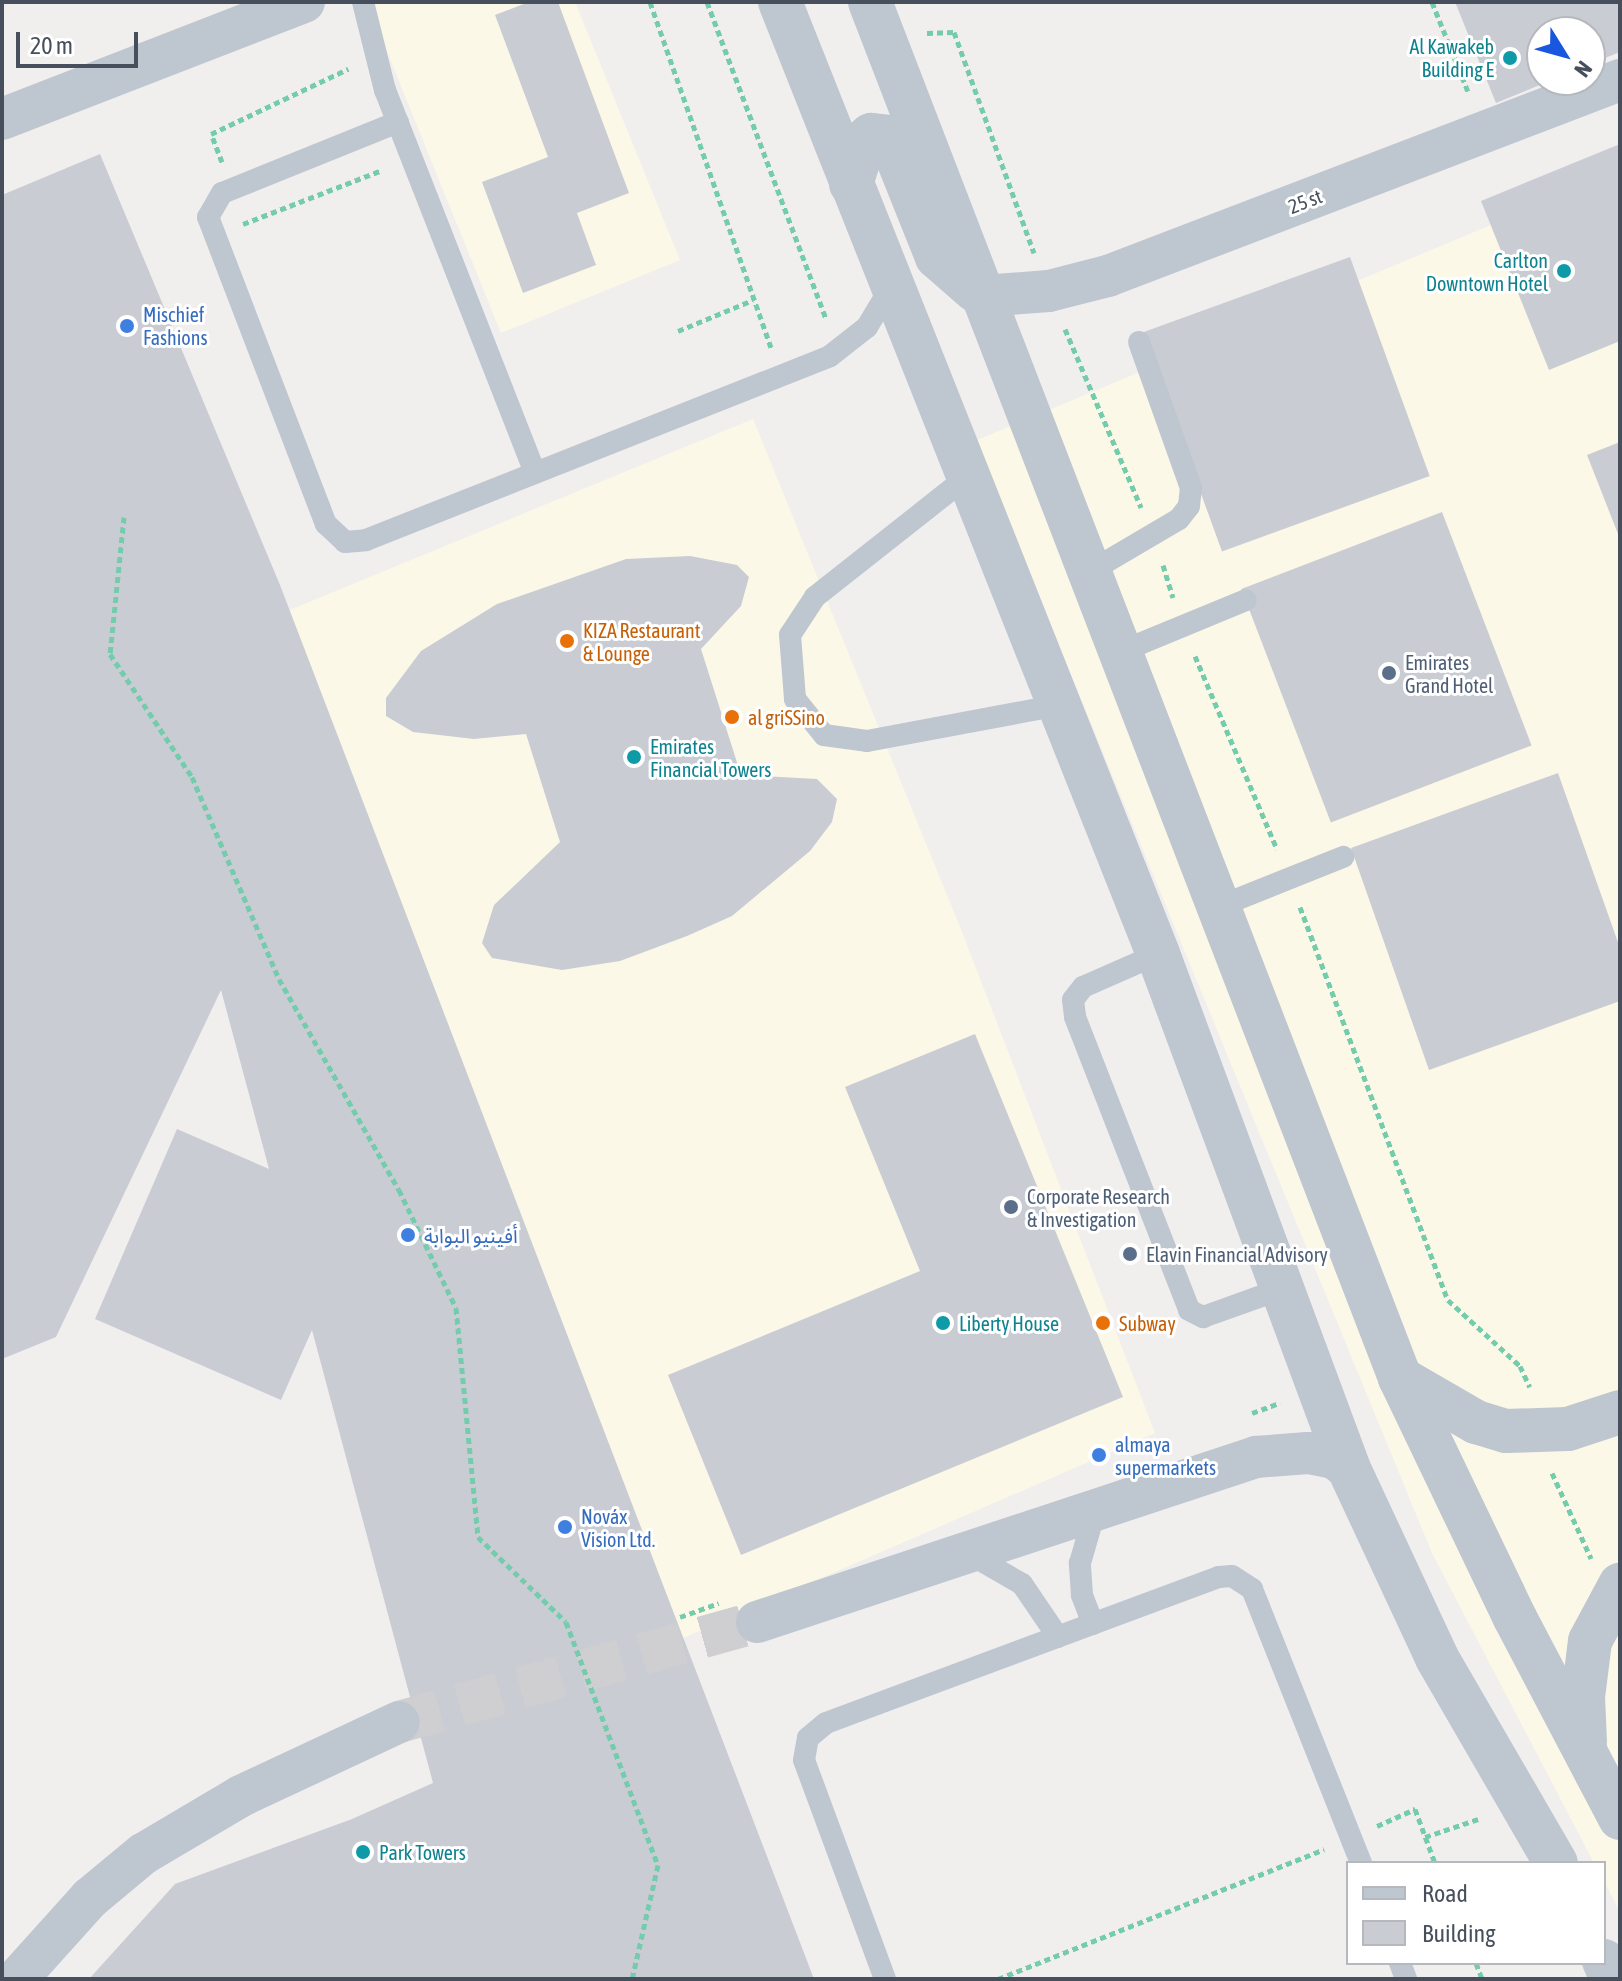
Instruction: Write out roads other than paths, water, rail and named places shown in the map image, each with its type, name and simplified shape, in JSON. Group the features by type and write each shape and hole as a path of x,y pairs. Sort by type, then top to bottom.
{"street":[{"path":"2,119 304,2"},
{"path":"779,4 1158,954 1349,1469 1437,1658 1555,1861"},
{"path":"877,18 1400,1378 1620,1818"},
{"name":"25 st","path":"983,296 1049,291 1108,276 1620,80"},
{"path":"851,184 865,140 871,135 889,137 937,257 983,296"},
{"path":"1400,1378 1476,1422 1537,1433 1568,1429 1620,1412"},
{"path":"757,1622 1096,1510 1282,1453 1334,1458 1349,1469"},
{"path":"1586,1753 1583,1697 1590,1641 1619,1586"},
{"path":"17,1979 90,1898 143,1854 241,1796 399,1722"}],"lane":[{"path":"363,2 374,57 535,473"},
{"path":"398,122 232,189 210,208 213,236 335,537 366,540 830,356 867,327 891,287"},
{"path":"1089,572 1185,513 1191,488 1139,342"},
{"path":"967,477 815,597 790,635 795,699 824,735 867,741 1060,705"},
{"path":"1120,652 1246,600"},
{"path":"1218,907 1343,857"},
{"path":"1158,954 1083,987 1073,1000 1075,1017 1189,1310 1203,1317 1281,1289"},
{"path":"1093,1624 1079,1571 1082,1545 1096,1510"},
{"path":"967,1552 1022,1584 1058,1637"},
{"path":"885,1979 804,1760 808,1738 826,1723 1219,1577 1243,1580 1257,1600 1360,1861"}],"tunnel":[{"path":"399,1722 757,1622"}],"place":[{"name":"Al Kawakeb Building E","path":"1510,58"},
{"name":"Carlton Downtown Hotel","path":"1564,271"},
{"name":"Mischief Fashions","path":"127,326"},
{"name":"KIZA Restaurant & Lounge","path":"567,641"},
{"name":"Emirates Grand Hotel","path":"1389,673"},
{"name":"al griSSino","path":"732,717"},
{"name":"Emirates Financial Towers","path":"634,757"},
{"name":"Corporate Research & Investigation","path":"1011,1207"},
{"name":"أفينيو البوابة","path":"408,1235"},
{"name":"Elavin Financial Advisory","path":"1130,1254"},
{"name":"Liberty House","path":"943,1323"},
{"name":"Subway","path":"1103,1323"},
{"name":"almaya supermarkets","path":"1099,1455"},
{"name":"Nováx Vision Ltd.","path":"565,1527"},
{"name":"Park Towers","path":"363,1852"}]}
